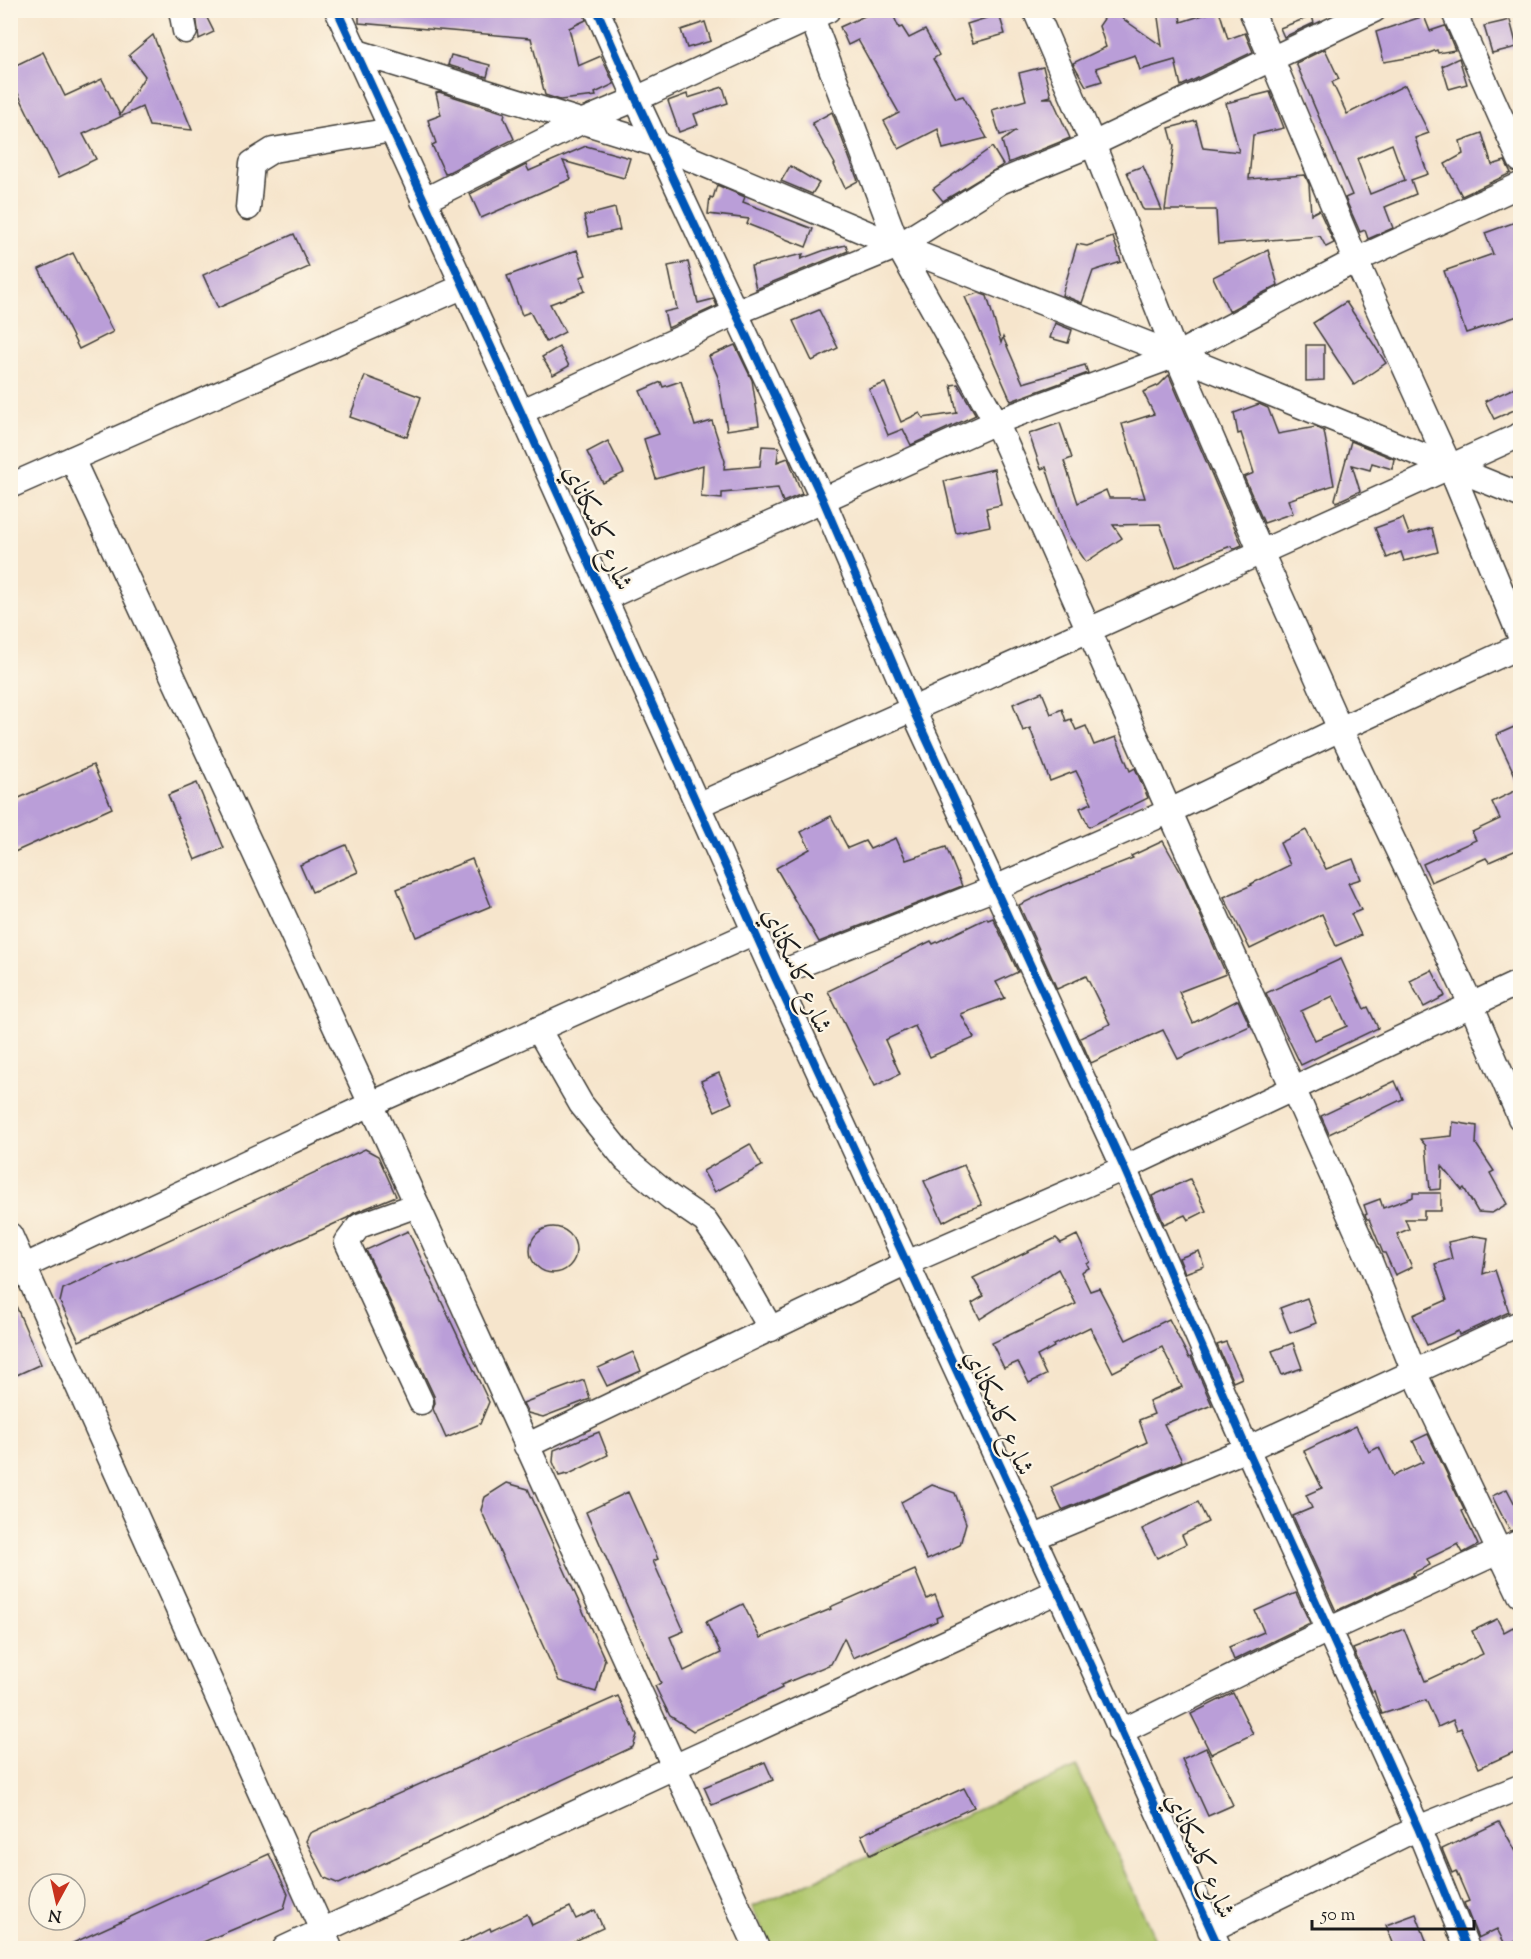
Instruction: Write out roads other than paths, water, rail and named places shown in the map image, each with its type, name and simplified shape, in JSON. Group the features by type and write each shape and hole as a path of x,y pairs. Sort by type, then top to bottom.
{"street":[{"name":"شارع كاسكاناي","path":"337,10 774,975 1058,1591 1214,1939"},
{"path":"597,10 636,99 823,500 913,710 1124,1168 1247,1449 1419,1828 1467,1948"},
{"path":"1035,10 1093,144 1176,354 1261,552 1340,729 1471,1004 1521,1118"},
{"path":"1251,10 1356,260 1450,466 1521,636"},
{"path":"521,412 735,313 898,246 1000,182 1093,144 1374,10"},
{"path":"1453,10 1521,160"},
{"path":"423,201 583,121 636,99 817,13 898,246 996,422 1370,1261 1414,1372 1510,1546 1521,1595"},
{"path":"357,52 658,145 898,246 1176,354 1521,495"},
{"path":"248,208 252,163 273,150 392,130"},
{"path":"605,598 996,422 1176,354 1356,260 1521,184"},
{"path":"10,486 462,287"},
{"path":"698,805 1521,435"},
{"path":"72,459 371,1104 757,1948"},
{"path":"774,975 995,888 1170,811 1340,729 1521,646"},
{"path":"18,1270 371,1104 755,932"},
{"path":"526,1446 907,1263 1124,1168 1521,982"},
{"path":"538,1029 581,1104 626,1160 670,1197 705,1221 729,1256 771,1329"},
{"path":"417,1204 360,1226 346,1242 421,1402"},
{"path":"10,1235 18,1270 326,1940"},
{"path":"1032,1538 1247,1449 1521,1323"},
{"path":"1120,1732 1328,1630 1510,1546"},
{"path":"285,1948 326,1940 674,1767 1058,1591"},
{"path":"1214,1939 1419,1828 1521,1787"}]}
